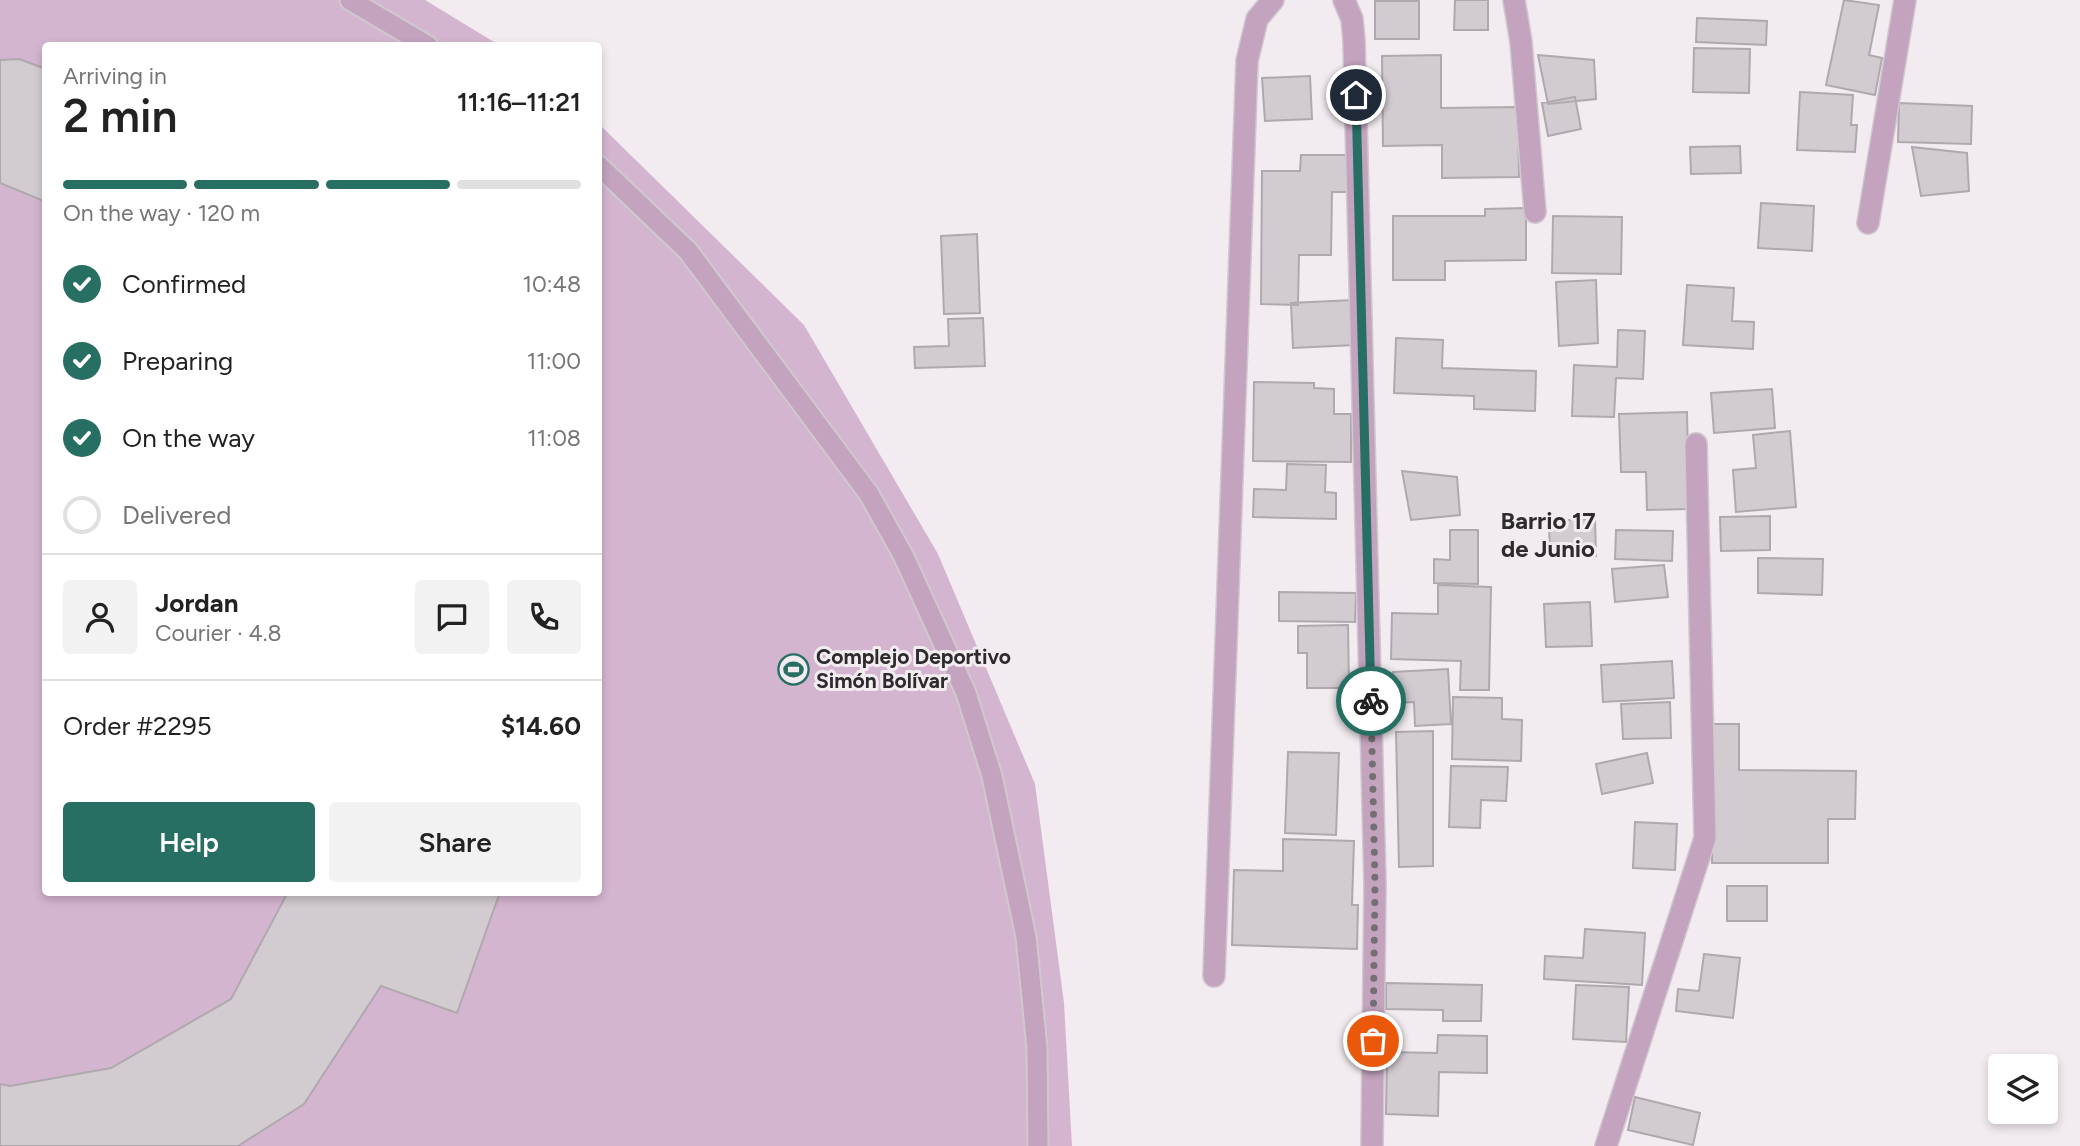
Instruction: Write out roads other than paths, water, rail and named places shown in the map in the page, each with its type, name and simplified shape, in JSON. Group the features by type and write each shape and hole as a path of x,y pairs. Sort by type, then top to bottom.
{"street":[{"path":"1214,976 1247,61 1257,19 1273,0"},
{"path":"1344,0 1352,19 1354,41 1367,473 1375,884 1372,1146"},
{"path":"1514,0 1521,42 1535,212"},
{"path":"1868,223 1905,0"},
{"path":"1606,1146 1705,838 1696,444"}],"lane":[{"path":"350,0 421,42"},
{"path":"602,169 688,251 869,494 904,557 966,693 992,776 1026,937 1037,1048 1038,1146"}],"place":[{"name":"Complejo Deportivo Simón Bolívar","path":"793,669"}],"district":[{"name":"Barrio 17 de Junio","path":"1548,535"}]}
